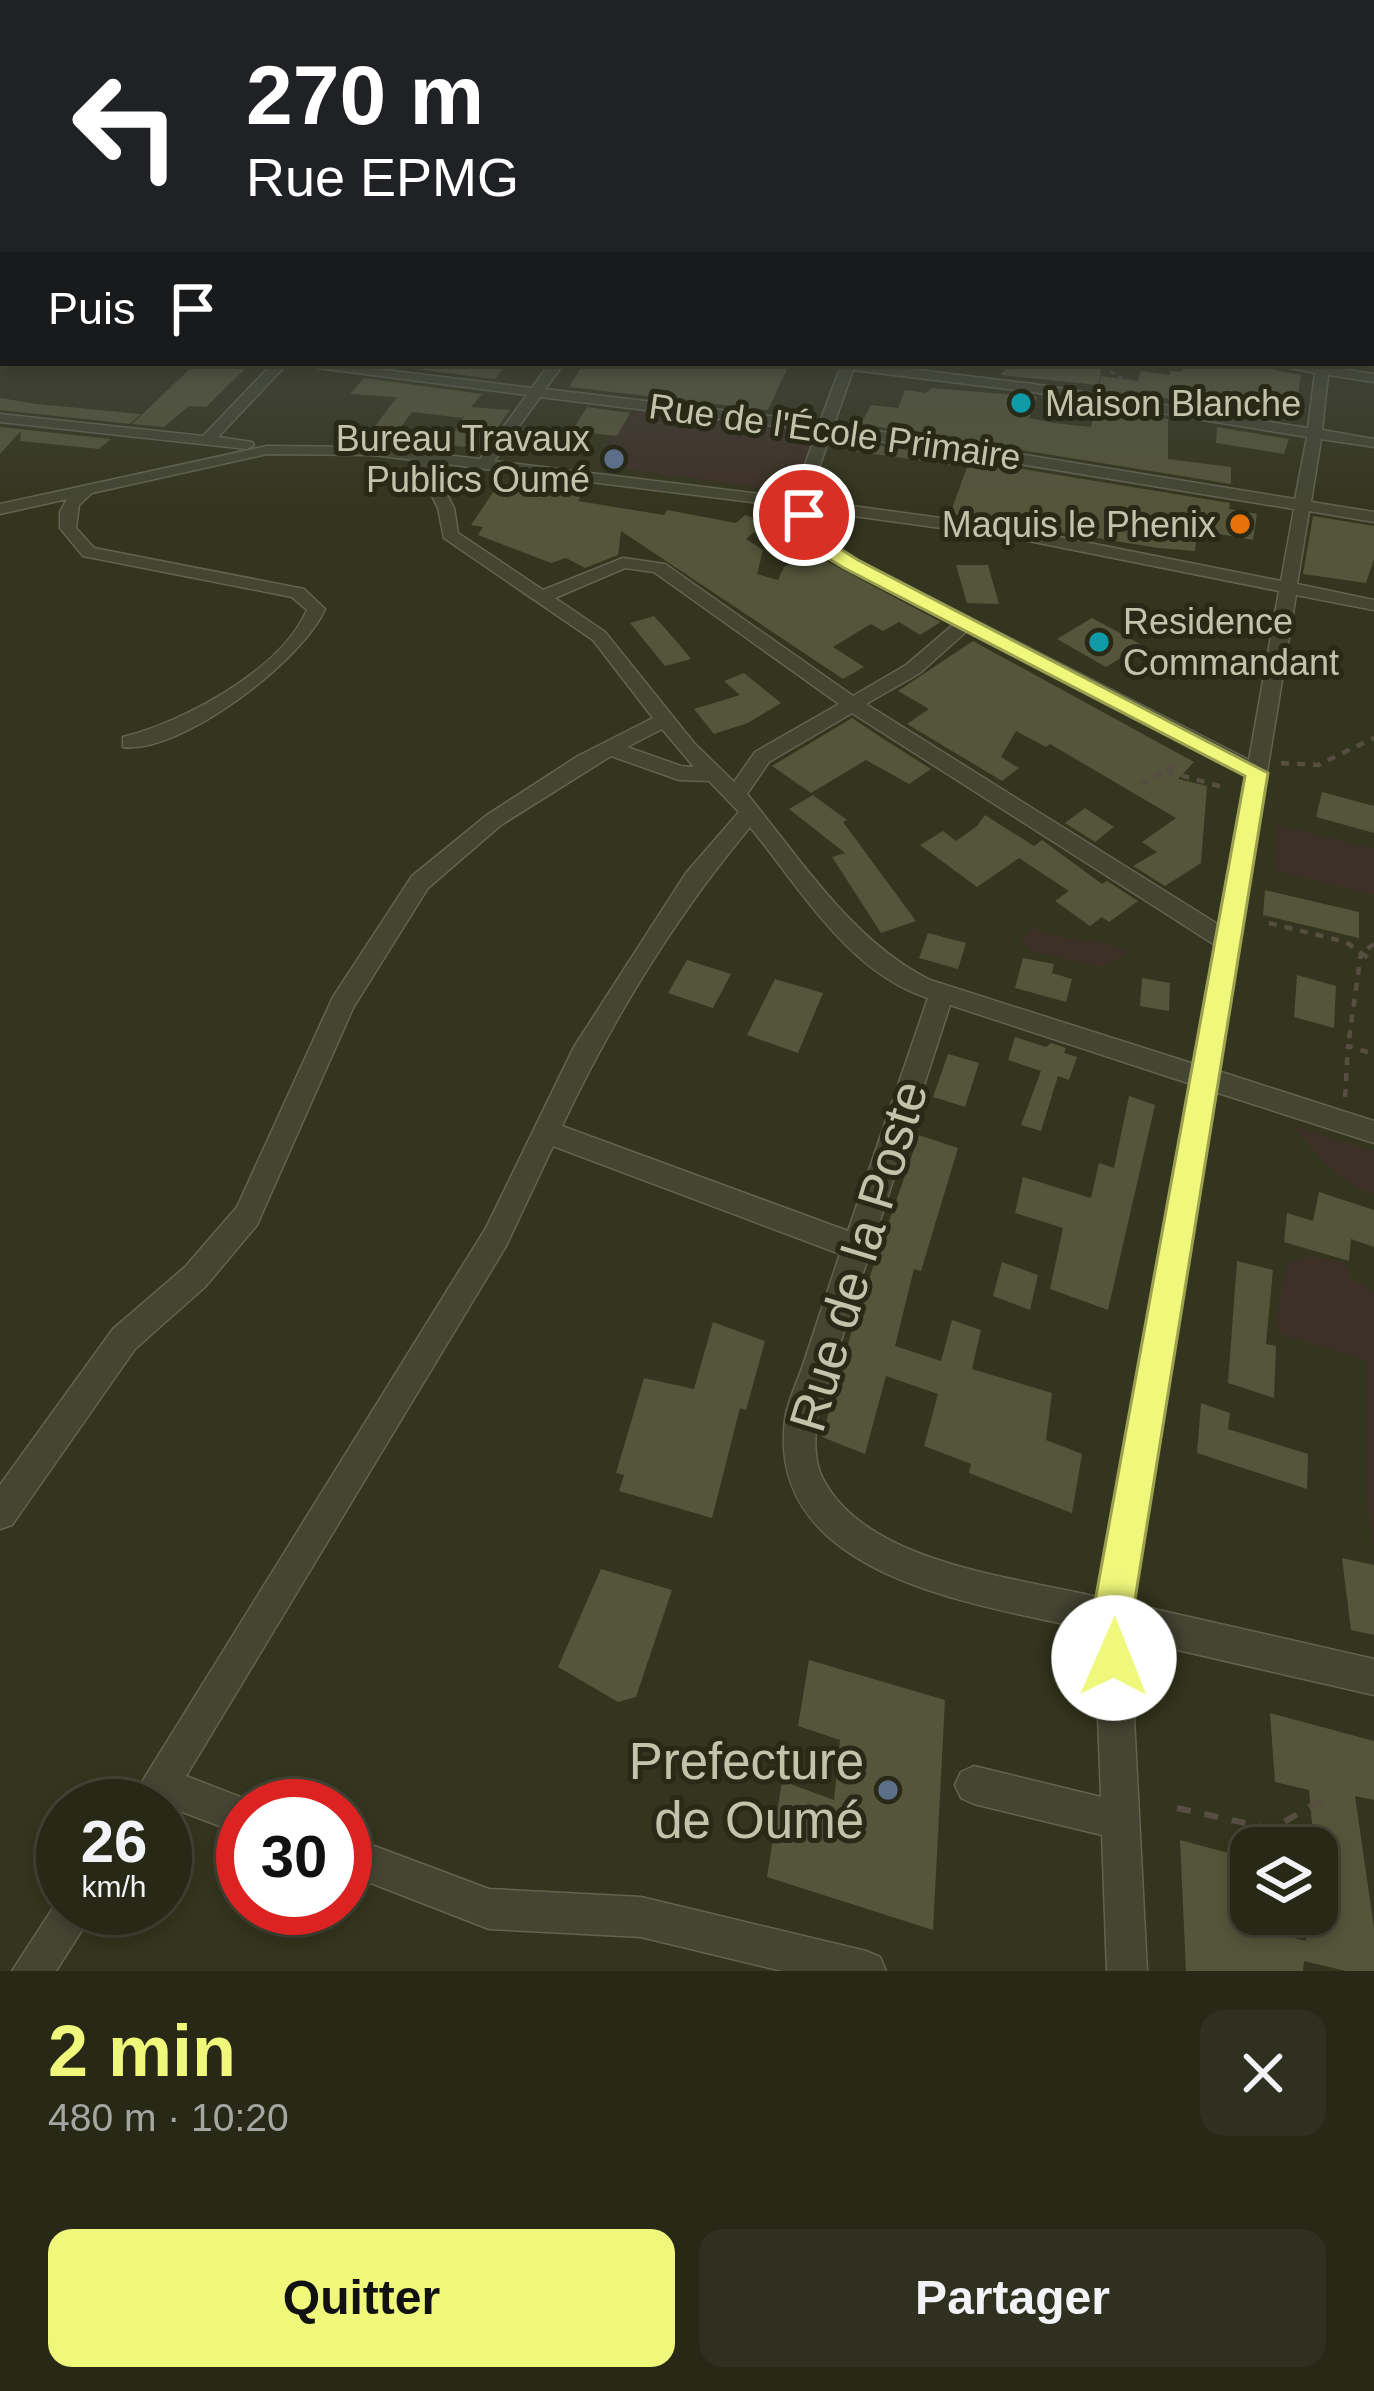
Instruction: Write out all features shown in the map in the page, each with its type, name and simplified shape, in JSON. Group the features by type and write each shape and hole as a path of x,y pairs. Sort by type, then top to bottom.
{"street":[{"path":"206,441 278,366"},
{"name":"Rue de l'École Primaire","path":"319,366 824,427 1374,517"},
{"path":"485,464 555,366"},
{"path":"848,366 799,502 818,544 964,625 1257,773"},
{"path":"871,366 1035,381 1374,443"},
{"path":"1127,1971 1112,1618 1315,431 1322,366 1374,378"},
{"path":"0,418 292,449 420,457 799,502 1014,533 1374,605"},
{"path":"0,509 234,456 292,449"},
{"path":"420,457 427,476 448,504 450,536 545,596 615,652 664,720 743,804 871,958 906,981 1374,1132"},
{"path":"90,488 72,499 65,517 74,542 89,552 298,592 316,609 307,633 230,697 165,734 130,742"},
{"path":"545,596 622,563 649,564 854,705 1228,942"},
{"path":"164,1779 496,1237 583,1054 743,804 762,757 913,669 964,625"},
{"path":"0,1513 124,1339 195,1277 248,1216 342,1004 420,882 494,820 609,748 664,720"},
{"path":"609,748 679,773 713,774"},
{"name":"Rue de la Poste","path":"941,993 801,1415 797,1459 811,1492 845,1531 893,1559 1112,1618 1374,1677"},
{"path":"545,1132 856,1247"},
{"path":"974,1785 1120,1821"},
{"path":"372,1864 489,1909 641,1917 866,1971"},
{"path":"32,1971 57,1935"}],"path":[{"path":"1281,763 1318,765 1374,738"},
{"path":"1142,785 1174,766"},
{"path":"1166,771 1226,788"},
{"path":"1269,923 1346,942 1374,962"},
{"path":"1345,1100 1361,953 1374,944"},
{"path":"1348,1046 1374,1054"},
{"path":"1177,1808 1272,1829 1330,1795"}],"shaded area":[{"path":"635,409 816,430 799,493 597,465"},
{"path":"1278,825 1374,849 1374,895 1273,870"},
{"path":"1032,927 1129,953 1101,967 1032,951 1021,941"},
{"path":"1294,1126 1374,1151 1374,1194 1339,1175"},
{"path":"1311,1256 1343,1262 1352,1279 1374,1292 1374,1545 1367,1501 1367,1361 1281,1334 1276,1321 1287,1264"}],"building":[{"path":"193,366 248,366 206,407 189,406 164,427 132,424"},
{"path":"392,366 506,366 495,379"},
{"path":"582,366 788,367 768,410 569,387"},
{"path":"1009,366 1102,366 1098,385 1000,375"},
{"path":"1255,366 1301,375 1294,421 1218,409 1219,405 1098,390 1101,376 1138,381 1141,371 1170,375 1170,371 1182,372 1182,367"},
{"path":"364,378 482,394 471,407 510,410 487,442 476,448 446,445 466,413 462,418 412,412 397,432 372,430 397,397 350,394"},
{"path":"932,388 1037,397 1029,418 1054,423 1091,427 1095,407 1168,419 1168,459 1231,467 1231,484 861,424 871,405 898,408 905,390 925,393"},
{"path":"0,398 141,414 130,424 0,410"},
{"path":"587,407 630,413 617,436 572,431"},
{"path":"525,426 560,430 545,450 511,445"},
{"path":"0,427 111,439 99,449 20,441 21,431 0,454"},
{"path":"1217,427 1289,439 1284,454 1216,443"},
{"path":"851,441 1230,503 1229,509 1257,514 1253,540 1197,530 1195,551 1158,548 950,514 967,467 846,450"},
{"path":"496,488 581,496 578,501 736,523 745,515 766,522 746,539 763,550 757,574 778,580 784,567 811,553 941,622 920,635 899,622 883,631 871,624 833,647 864,667 843,679 621,531 618,555 585,568 566,558 551,563 478,535 483,527 471,525"},
{"path":"1313,516 1374,526 1374,559 1366,583 1303,574"},
{"path":"956,565 988,565 999,604 967,603"},
{"path":"654,616 691,659 665,666 630,623"},
{"name":"Residence Commandant","path":"1092,618 1142,645 1106,667 1057,639"},
{"path":"973,641 1194,762 1178,779 1207,786 1201,863 1165,886 1133,866 1157,852 1142,842 1176,818 1050,744 1046,747 1016,731 1001,757 1019,768 1002,781 907,724 929,709 898,691"},
{"path":"744,673 781,703 748,723 714,734 694,709 740,695 724,681"},
{"path":"852,718 931,769 909,784 866,760 811,793 772,766"},
{"path":"1322,792 1374,806 1374,833 1316,817"},
{"path":"813,795 847,820 843,822 916,921 881,933 832,857 845,853 789,809"},
{"path":"1085,808 1114,827 1095,842 1065,823"},
{"path":"985,815 1034,846 1042,840 1102,884 1107,881 1138,901 1109,922 1102,917 1090,926 1055,901 1069,891 1019,858 977,887 920,845 943,831 956,841"},
{"path":"1265,890 1359,912 1359,938 1263,915"},
{"path":"928,933 966,943 958,969 919,958"},
{"path":"1023,958 1054,964 1052,973 1072,979 1066,1002 1015,988"},
{"path":"687,960 731,974 713,1008 668,993"},
{"path":"1297,975 1336,986 1334,1028 1294,1017"},
{"path":"1142,978 1170,983 1169,1011 1140,1006"},
{"path":"775,979 823,993 798,1053 747,1035"},
{"path":"1015,1037 1046,1047 1051,1043 1077,1057 1069,1080 1058,1076 1041,1131 1021,1125 1041,1071 1008,1060"},
{"path":"948,1054 979,1063 965,1107 933,1097"},
{"path":"1129,1096 1155,1105 1108,1310 1050,1289 1063,1228 1015,1213 1023,1177 1091,1198 1099,1163 1114,1168"},
{"path":"919,1135 958,1148 921,1271 914,1269 895,1346 941,1361 952,1320 981,1330 972,1369 1052,1393 1046,1440 1082,1454 1072,1513 969,1473 971,1464 924,1446 938,1394 886,1376 865,1454 822,1437 856,1316"},
{"path":"1319,1192 1374,1210 1374,1247 1351,1239 1349,1261 1284,1242 1287,1213 1313,1221"},
{"path":"1237,1261 1273,1270 1266,1344 1276,1346 1274,1398 1228,1383"},
{"path":"1002,1262 1038,1275 1030,1310 993,1296"},
{"path":"713,1322 765,1341 746,1410 740,1408 712,1518 619,1491 624,1475 616,1473 644,1378 694,1389"},
{"path":"1201,1403 1230,1413 1228,1429 1308,1454 1307,1489 1197,1453"},
{"path":"1342,1558 1374,1565 1374,1635 1351,1630"},
{"path":"601,1569 672,1590 636,1697 618,1702 558,1667"},
{"name":"Prefecture de Oumé","path":"809,1660 945,1700 933,1930 767,1877 782,1781 834,1800 840,1740 798,1726"},
{"path":"1270,1713 1374,1741 1374,1800 1355,1796 1374,1928 1374,1971 1346,1971 1304,1961 1303,1971 1186,1971 1180,1840 1230,1853 1230,1935 1282,1935 1306,1941 1306,1935 1338,1935 1338,1827 1312,1827 1309,1790 1275,1782"}],"place":[{"name":"Maison Blanche","path":"1021,403"},
{"name":"Bureau Travaux Publics Oumé","path":"614,459"},
{"name":"Maquis le Phenix","path":"1240,524"},
{"name":"Residence Commandant","path":"1099,642"},
{"name":"Prefecture de Oumé","path":"888,1790"}],"route":[{"path":"804,515 818,544 851,564 1257,773 1112,1618 1114,1658"}]}
